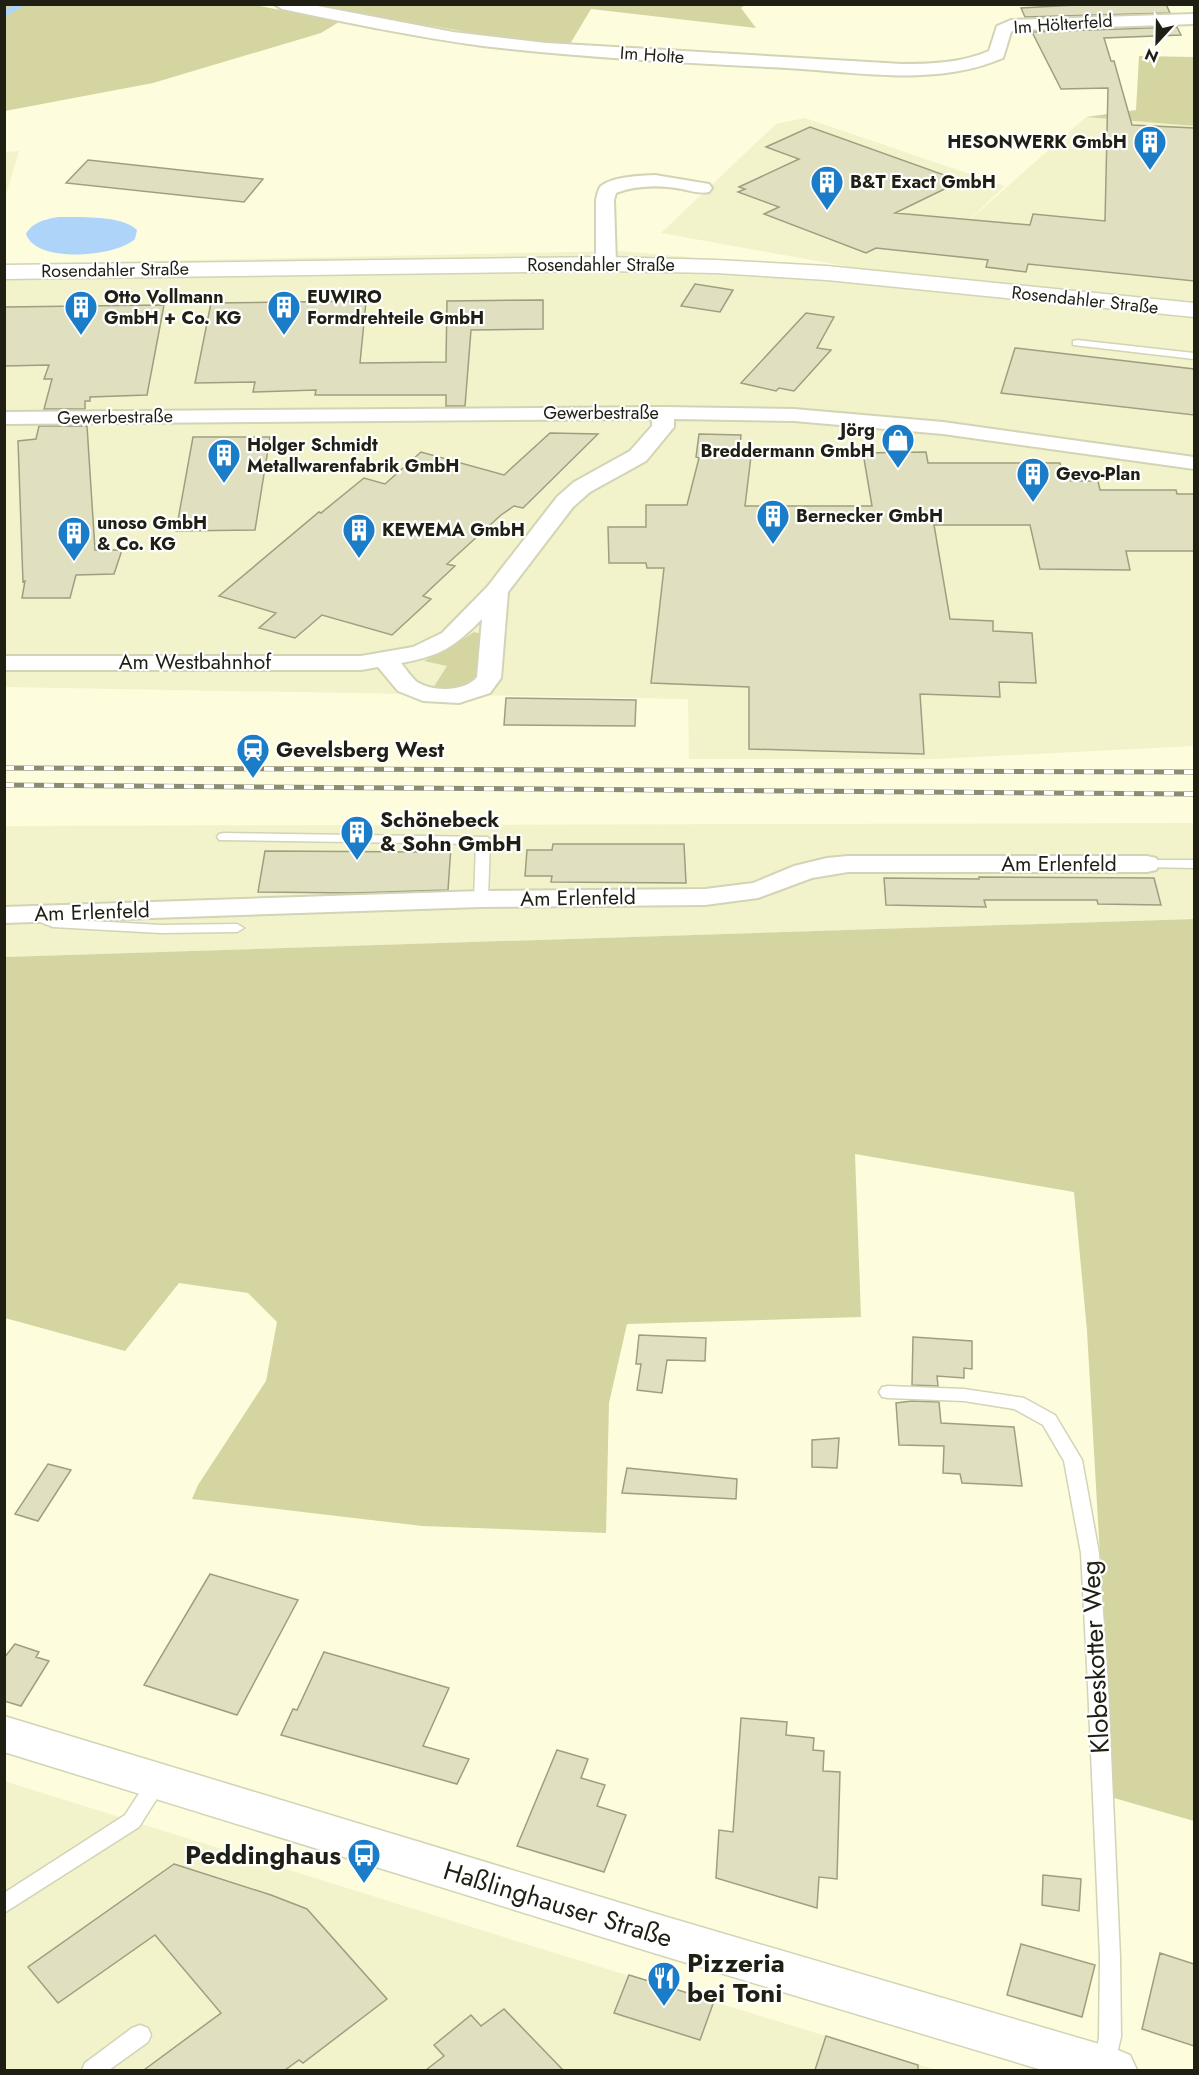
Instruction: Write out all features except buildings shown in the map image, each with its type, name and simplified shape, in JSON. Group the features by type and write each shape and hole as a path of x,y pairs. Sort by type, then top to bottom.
{"main road":[{"name":"Rosendahler Straße","path":"4,272 606,264 698,265 798,270 1194,310"},
{"name":"Haßlinghauser Straße","path":"4,1734 657,1934 1109,2069"}],"street":[{"name":"Im Holte","path":"282,4 363,21 510,44 858,67 925,68 954,66 989,59 997,54 1003,28"},
{"name":"Im Hölterfeld","path":"1003,28 1011,25 1054,22 1194,19"},
{"path":"606,264 605,200 608,190 627,183 648,181 703,188"},
{"name":"Gewerbestraße","path":"4,418 663,412 794,415 890,422 1194,463"},
{"name":"Am Westbahnhof","path":"4,663 361,663 419,652 450,638 496,591 565,502 582,487 638,456 663,427 663,412"},
{"path":"385,660 407,686 423,694 459,696 481,688 489,678 496,591"},
{"name":"Am Erlenfeld","path":"4,915 481,899 705,897 758,890 803,872 848,864 1147,864"}],"lane":[{"path":"1077,343 1194,356"},
{"path":"224,837 483,840 481,899"},
{"path":"1147,864 1194,864"},
{"path":"33,914 52,923 161,929 237,928"},
{"name":"Klobeskotter Weg","path":"888,1392 964,1395 1018,1403 1049,1420 1073,1460 1090,1553 1110,1957 1109,2069"},
{"path":"4,1904 132,1821 158,1781"},
{"path":"93,2070 140,2035"}],"shaded area":[{"path":"5,4 255,5 339,22 321,33 153,83 5,111"},
{"path":"311,5 745,5 741,8 756,28 591,9 570,44 507,39"},
{"path":"1139,56 1194,57 1194,126 1086,117 1136,110"},
{"path":"1086,117 1194,126 1194,746 936,759 689,759 688,699 5,687 4,264 620,251 895,275 661,233 776,124 805,118 1005,186 958,230"},
{"path":"19,151 5,198 5,152"},
{"path":"474,632 482,634 480,660 474,678 461,688 433,688 447,666 424,661"},
{"path":"1194,823 1194,919 5,957 4,826"},
{"path":"1194,919 1194,1821 1114,1798 1087,1331 1074,1192 855,1154 861,1317 627,1324 609,1403 606,1533 422,1526 192,1499 198,1485 266,1381 277,1322 248,1293 179,1283 125,1351 5,1318 5,957"},
{"path":"4,1781 545,1950 937,2070 5,2070"}],"water":[{"path":"58,217 88,217 122,222 137,230 135,239 111,250 77,255 60,254 33,244 26,234 29,230 40,222"}],"waterway":[{"path":"4,14 21,4"}],"railway":[{"path":"4,768 1194,772"},
{"path":"4,785 1194,794"}],"place":[{"name":"HESONWERK GmbH","path":"1150,171"},
{"name":"B&T Exact GmbH","path":"827,211"},
{"name":"Otto Vollmann GmbH + Co. KG","path":"81,336"},
{"name":"EUWIRO Formdrehteile GmbH","path":"284,336"},
{"name":"Jörg Breddermann GmbH","path":"898,469"},
{"name":"Holger Schmidt Metallwarenfabrik GmbH","path":"224,484"},
{"name":"Gevo-Plan","path":"1033,503"},
{"name":"Bernecker GmbH","path":"773,545"},
{"name":"KEWEMA GmbH","path":"359,559"},
{"name":"unoso GmbH & Co. KG","path":"74,562"},
{"name":"Gevelsberg West","path":"253,779"},
{"name":"Schönebeck & Sohn GmbH","path":"357,861"},
{"name":"Peddinghaus","path":"364,1884"},
{"name":"Pizzeria bei Toni","path":"664,2007"}]}
